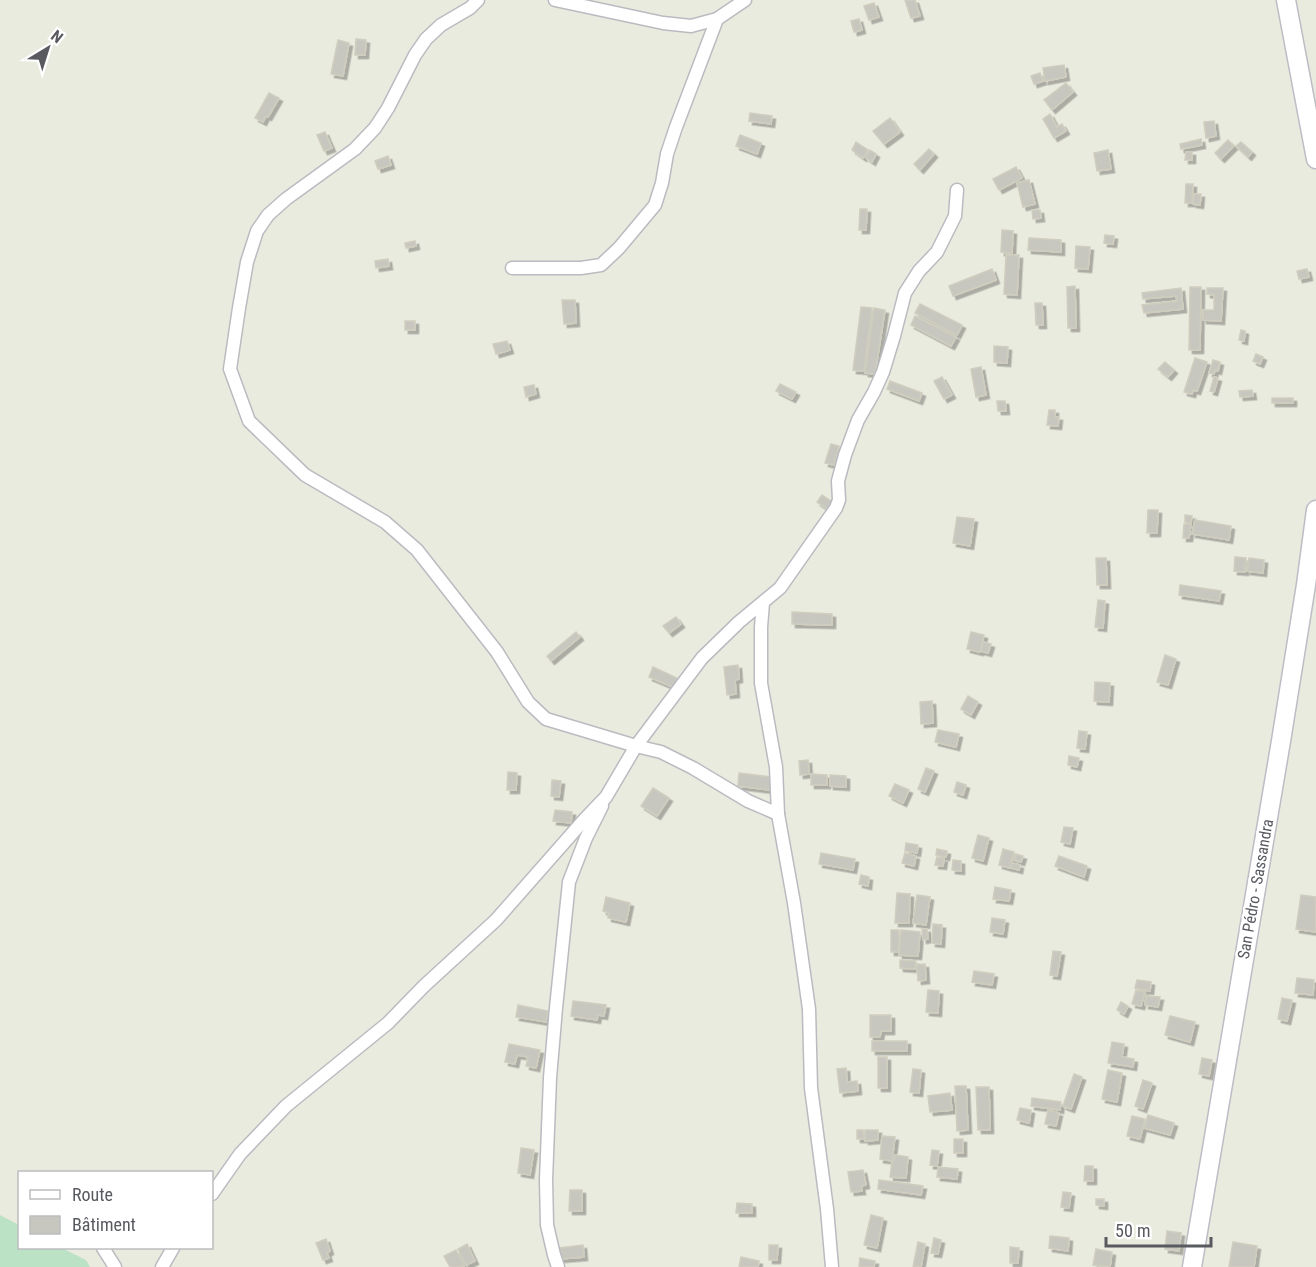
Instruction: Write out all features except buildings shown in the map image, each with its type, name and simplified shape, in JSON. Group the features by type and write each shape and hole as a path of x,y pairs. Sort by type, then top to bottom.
{"main road":[{"path":"1286,0 1316,159"},
{"name":"San Pédro - Sassandra","path":"1192,1267 1281,741 1316,510"}],"street":[{"path":"478,0 470,8 441,25 426,39 415,55 388,108 375,128 355,149 286,199 268,215 257,231 248,262 230,369 249,421 305,475 385,522 417,550 497,652 528,702 546,719 661,752 748,801 778,814"},
{"path":"555,0 663,23 691,26 717,19 745,0"},
{"path":"512,268 580,268 601,265 619,248 655,205 676,127 717,19"},
{"path":"558,1267 548,1225 546,1180 550,1078 569,882 586,838 606,797 636,746 702,658 739,621 780,588 836,508 839,500 838,481 845,455 858,420 883,372 905,293 919,271 937,252 955,216 957,190"},
{"path":"763,603 761,683 776,767 778,814 794,903 809,1009 811,1088 832,1267"},
{"path":"213,1193 240,1154 286,1106 388,1023 431,979 496,920 606,797"},
{"path":"104,1249 115,1267"},
{"path":"162,1267 172,1249"}],"green space":[{"path":"0,1215 18,1224 18,1249 64,1249 86,1260 90,1267 0,1267"}]}
